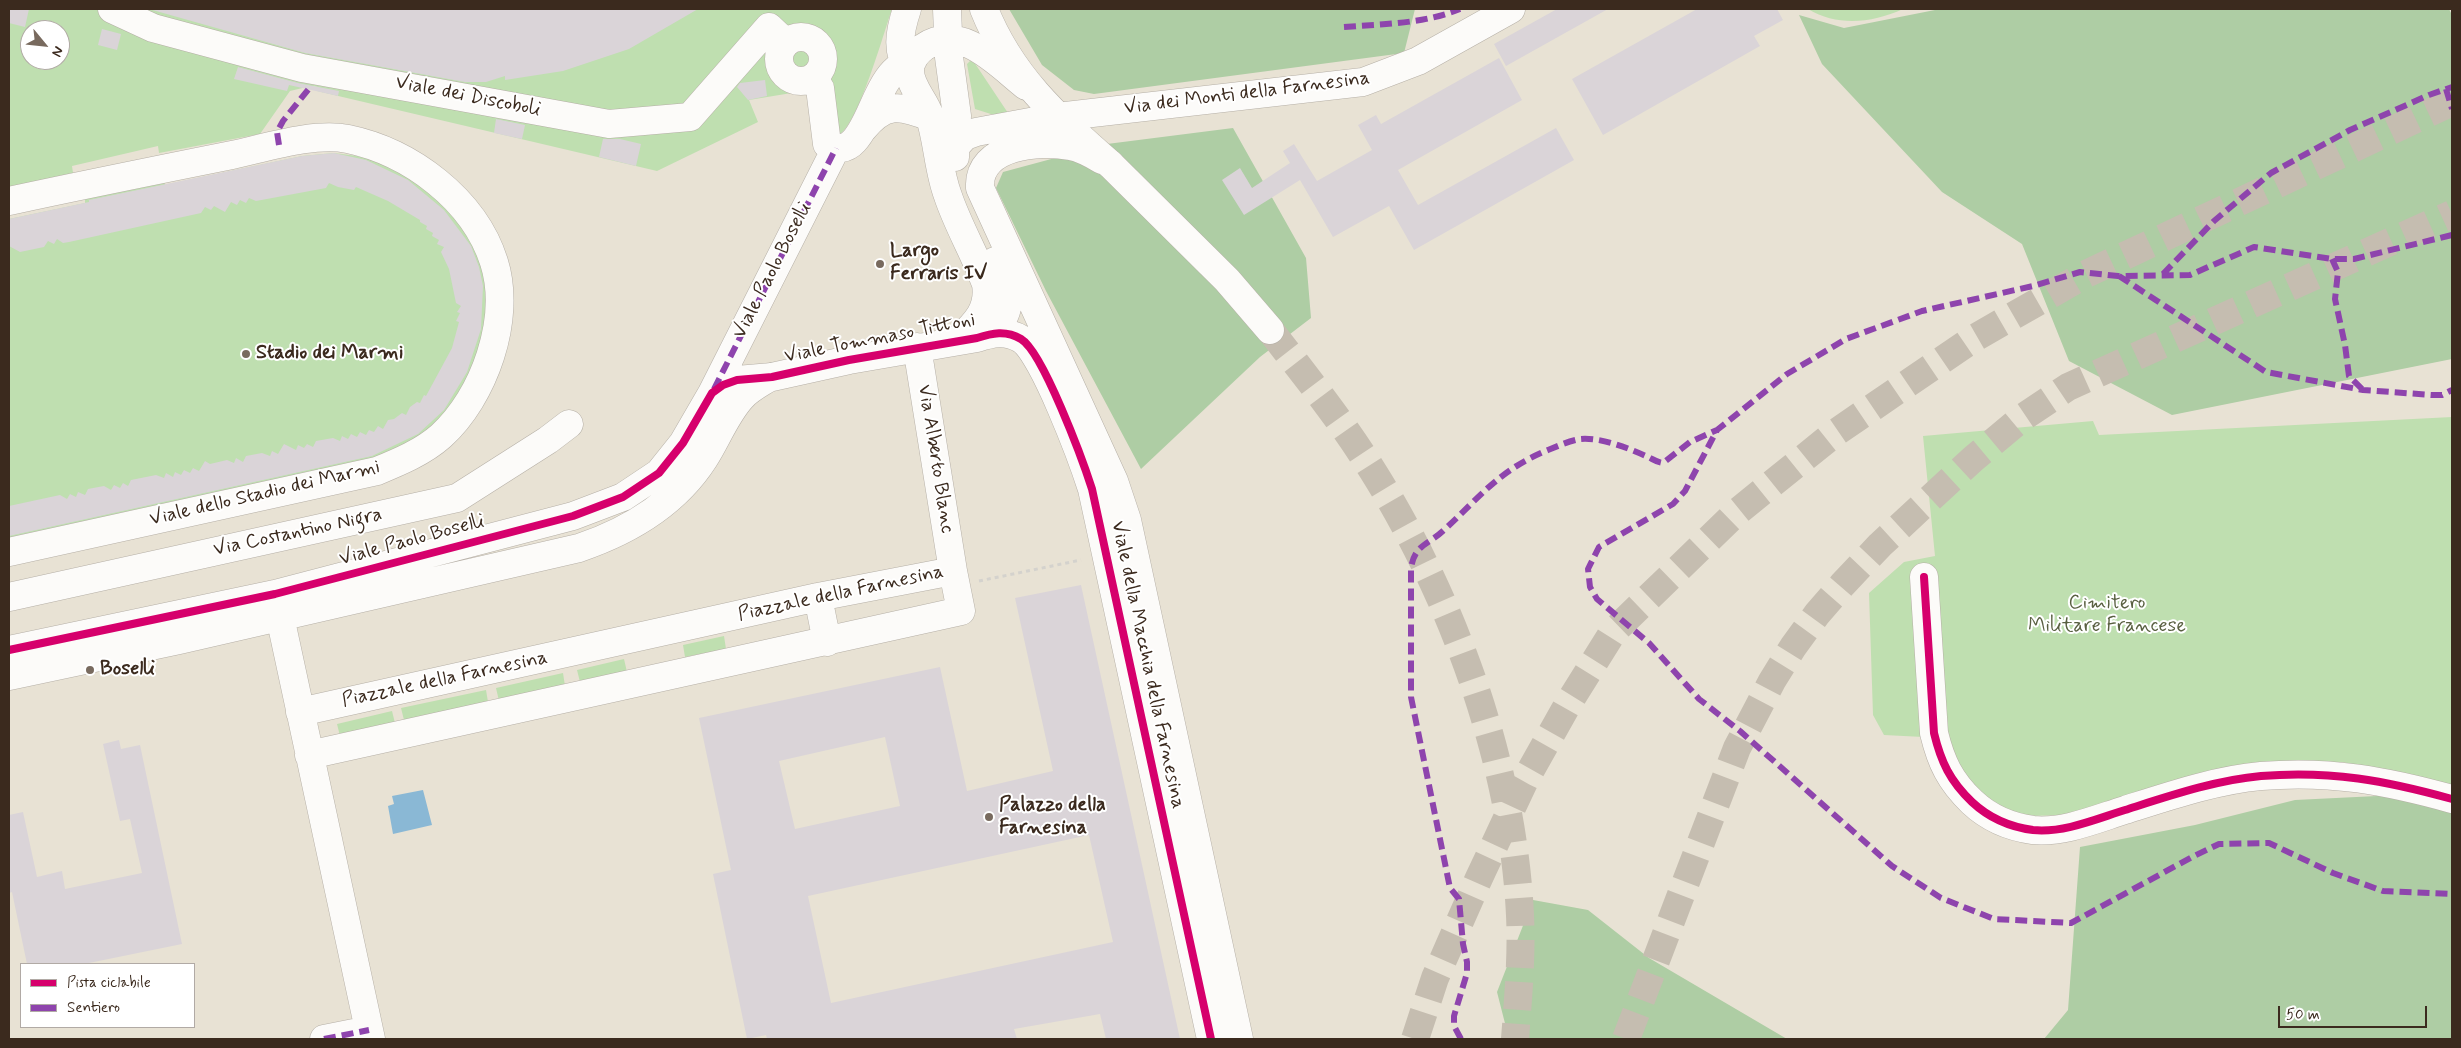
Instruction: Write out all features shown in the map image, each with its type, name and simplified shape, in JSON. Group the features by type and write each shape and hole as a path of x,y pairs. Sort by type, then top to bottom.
{"main road":[{"name":"Viale dei Discoboli","path":"112,9 153,28 302,68 608,124 690,116 769,27 786,44 799,38 806,38 818,46 823,60 816,83 826,140 829,146 836,148"},
{"path":"907,9 900,38 900,53 909,66 916,90 930,117 946,190 983,277 987,292 985,307 981,316 959,339"},
{"path":"947,9 948,39 957,116 955,165 964,198 1008,289 1008,300 1004,317 993,332"},
{"path":"984,9 1006,56 1031,90 1057,117 1110,164 1227,280 1270,330"},
{"name":"Via dei Monti della Farnesina","path":"956,146 964,136 976,132 1057,117 1363,82 1418,61 1511,9"},
{"path":"860,134 881,91 896,70 909,66 918,52 927,45 948,39 964,41 975,47 1031,90"},
{"path":"836,148 848,146 875,116 889,109 903,108 930,117"},
{"name":"Viale dello Stadio dei Marmi","path":"9,201 279,145 325,138 348,139 371,146 417,167 451,195 467,213 483,238 494,262 499,288 494,346 486,372 475,395 458,418 440,437 401,461 377,471 360,475 9,552"},
{"name":"Viale della Macchia della Farnesina","path":"1110,164 1074,147 1039,144 998,154 988,162 982,172 980,183 982,196 1114,481 1132,538 1239,1039"},
{"name":"Viale Paolo Boselli","path":"277,605 573,516 623,497 648,482 670,460 712,393 836,148"},
{"name":"Viale Tommaso Tittoni","path":"772,376 959,339 977,338 993,332"},
{"name":"Viale della Macchia della Farnesina","path":"993,332 1017,337 1029,345 1069,427 1096,502 1211,1039"},
{"name":"Via Alberto Blanc","path":"917,347 955,578"},
{"path":"712,393 724,385 737,380 772,376"},
{"name":"Viale Paolo Boselli","path":"9,676 176,627 277,605 579,548 617,534 656,509 682,488 704,459 742,396 772,376"},
{"name":"Via Costantino Nigra","path":"9,597 457,498 548,440 569,424"},
{"path":"1124,638 1132,538"},
{"path":"1924,577 1934,733 1939,755 1950,778 1962,793 1982,810 2003,822 2034,830 2057,828 2089,822 2188,792 2261,776 2320,774 2358,777 2396,783 2452,799"},
{"name":"Piazzale della Farnesina","path":"300,712 818,598 955,578 961,611 309,755"},
{"path":"818,598 827,642"},
{"path":"277,605 370,1035 324,1039"},
{"name":"Viale Paolo Boselli","path":"9,650 176,627"}],"path":[{"path":"955,578 1081,560"}],"green space":[{"path":"9,9 892,9 862,96 847,127 839,135 828,87 749,100 758,122 657,171 317,91 318,87 311,86 290,91 260,134 159,153 158,146 72,166 73,173 9,187"},
{"path":"1009,9 1415,9 1404,53 1094,94 1074,90 1042,65"},
{"path":"1808,9 1903,9 1867,20 1843,21 1819,15"},
{"path":"1940,9 2449,9 2452,15 2452,359 2172,415 2069,361 2022,244 1942,192 1822,64 1799,15 1844,28"},
{"path":"970,61 974,62 1008,113 994,115 975,109 967,64"},
{"path":"1233,128 1306,258 1311,318 1260,357 1141,469 1046,291 996,188 1003,172 1107,144"},
{"name":"Stadio dei Marmi","path":"334,153 365,157 395,166 460,217 487,278 489,330 458,406 397,455 9,541 9,219 85,203 85,197 164,180 165,185 302,156"},
{"name":"Cimitero Militare Francese","path":"2452,417 2452,787 2408,775 2342,762 2246,764 2069,815 2027,816 2005,810 1983,797 1954,767 1943,738 1884,735 1873,715 1869,593 1904,562 1935,556 1923,436 2093,421 2099,435"},
{"path":"724,636 726,649 685,657 683,645"},
{"path":"624,659 627,672 580,682 577,670"},
{"path":"563,673 565,686 499,701 496,688"},
{"path":"486,690 488,702 404,720 401,708"},
{"path":"392,711 395,723 340,736 337,724"},
{"path":"2418,794 2452,805 2452,1039 2044,1039 2068,1010 2080,847 2195,825 2295,800"},
{"path":"1533,900 1588,910 1649,958 1787,1039 1509,1039 1497,992"}],"water":[{"path":"423,790 432,825 393,834 388,806 394,804 392,796"}],"building":[{"path":"9,9 29,9 27,20 20,20 20,26 9,23"},
{"path":"149,9 698,9 629,49 563,71 505,80 505,76 486,82 465,82 305,53"},
{"path":"1557,9 1608,9 1506,66 1494,44"},
{"path":"1697,9 1777,9 1783,20 1754,36 1760,46 1603,135 1572,79"},
{"path":"102,29 121,34 117,50 98,45"},
{"path":"1499,58 1522,100 1398,170 1418,205 1556,128 1574,160 1414,250 1389,206 1333,237 1300,180 1244,215 1222,180 1240,168 1252,188 1290,163 1283,151 1294,144 1317,181 1372,150 1358,125 1376,115 1381,124"},
{"path":"238,67 298,83 339,91 338,96 289,85 287,91 234,79"},
{"path":"765,80 767,96 748,100 737,87 740,83"},
{"path":"496,119 525,125 522,139 494,133"},
{"path":"603,139 620,139 641,144 636,166 599,157"},
{"path":"334,153 366,160 408,180 444,210 471,246 479,267 483,286 481,329 467,372 444,410 418,434 372,456 9,536 9,506 60,495 67,499 70,494 76,497 78,492 85,495 88,489 104,486 111,490 114,485 120,488 123,483 128,486 131,480 156,475 164,478 166,473 173,477 175,472 181,475 184,470 190,473 193,468 199,471 205,461 210,464 227,460 234,463 236,458 243,462 246,456 262,453 270,456 272,451 278,454 284,444 296,450 298,445 304,448 307,444 313,447 316,441 333,438 340,441 342,436 348,439 351,434 357,437 360,432 366,435 369,430 374,432 378,426 383,429 388,420 394,419 402,413 406,415 410,407 417,402 420,403 424,395 426,396 452,348 459,322 456,321 460,313 457,312 461,306 456,303 449,269 441,252 444,247 437,244 439,240 432,236 433,233 426,229 427,226 420,222 420,220 388,201 356,187 354,190 329,183 326,188 256,201 249,198 246,203 240,200 237,205 231,202 225,212 214,206 211,210 205,207 201,213 69,242 63,243 57,239 54,244 48,241 44,247 20,252 9,246 9,219 89,202 89,200 302,156"},
{"name":"Palazzo della Farnesina","path":"1081,585 1180,1039 1106,1039 1100,1014 1014,1029 1017,1039 767,1039 766,1035 747,1039 713,874 731,870 699,718 940,667 967,791 1053,771 1015,598","holes":["885,737 900,806 795,829 779,761","1089,835 1113,942 831,1003 808,896"]},
{"path":"119,740 121,749 140,745 182,944 89,963 27,963 12,892 9,893 9,815 23,812 37,877 62,871 65,889 142,873 130,819 120,821 103,744"}],"tunnel":[{"path":"1415,1039 1435,978 1479,878 1524,782 1568,704 1613,632 1737,512 1835,433 1973,339 2086,274 2452,102"},
{"path":"1626,1039 1737,748 1772,681 1793,647 1817,614 1880,545 1973,459 2022,418 2068,387 2452,214"},
{"path":"1270,330 1313,385 1379,481 1433,581 1456,635 1476,690 1493,746 1506,802 1515,859 1520,915 1515,1039"}],"marked path":[{"path":"1344,27 1432,18 1460,9"},
{"path":"279,145 277,132 283,121 311,86"},
{"path":"2163,274 2214,221 2271,173 2350,130 2429,95 2452,87"},
{"path":"2446,89 2452,109"},
{"path":"714,389 836,148"},
{"path":"2452,235 2354,259 2332,259 2254,247 2190,275 2118,276 2080,272 2033,286 1922,311 1846,339 1787,374 1717,430 1685,491 1673,504 1599,547 1588,569 1590,587 1597,599 1649,643 1699,699 1740,731 1892,866 1941,898 1994,919 2071,923 2219,844 2269,843 2333,873 2383,891 2452,894"},
{"path":"2332,259 2338,272 2335,299 2345,345 2349,376 2363,390"},
{"path":"2119,276 2266,372 2363,390 2432,395 2442,395 2452,390"},
{"path":"1461,1039 1454,1026 1454,1016 1467,973 1467,962 1463,944 1459,899 1450,888 1411,697 1411,568 1415,554 1444,530 1503,475 1516,466 1548,450 1568,442 1588,439 1605,441 1663,463 1690,442 1717,430"},
{"path":"324,1039 369,1030"}],"cycle path":[{"path":"9,650 275,594 573,516 623,497 659,473 683,443 712,393 723,385 737,380 772,377 849,360 994,334 1010,334 1021,339 1030,348 1040,364 1061,408 1092,489 1211,1039"},
{"path":"1924,577 1934,733 1937,743 1947,771 1964,794 1978,807 2000,821 2033,830 2068,827 2210,785 2261,776 2311,775 2358,778 2452,799"}],"place":[{"name":"Largo Ferraris IV","path":"880,264"},
{"name":"Stadio dei Marmi","path":"246,354"},
{"name":"Boselli","path":"90,670"},
{"name":"Palazzo della Farnesina","path":"989,817"}]}
